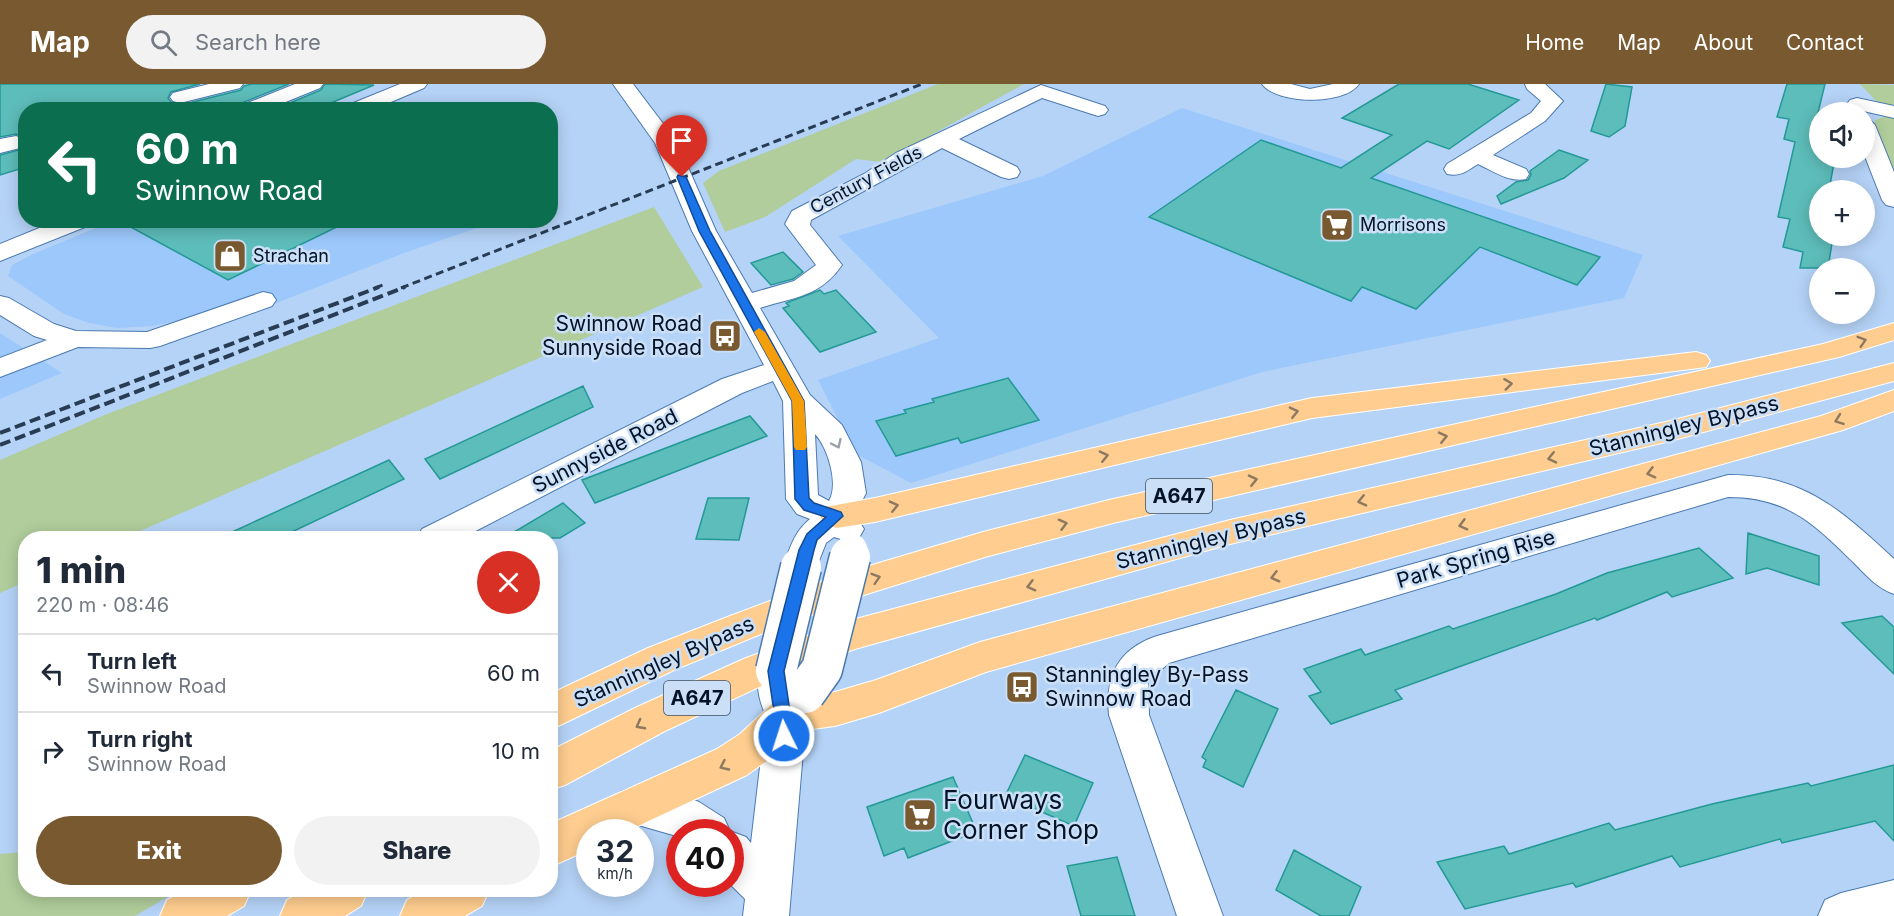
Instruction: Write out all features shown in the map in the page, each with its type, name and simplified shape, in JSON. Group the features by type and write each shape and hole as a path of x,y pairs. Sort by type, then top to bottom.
{"highway":[{"name":"Stanningley Bypass","path":"558,709 661,659 743,626 855,584 983,545 1113,511 1829,351 1894,331"},
{"name":"A647","path":"837,516 876,510 1312,408 1713,359 1829,351"},
{"name":"Stanningley Bypass","path":"558,768 651,719 760,669 848,636 1230,532 1670,431 1894,372"},
{"path":"558,842 732,762 754,747 791,705 835,709 980,658 1832,423 1894,400"},
{"path":"183,916 216,897"},
{"path":"303,916 334,897"},
{"path":"423,916 454,897"}],"street":[{"path":"180,97 233,84"},
{"path":"296,102 417,84"},
{"path":"623,84 666,142 705,231 779,369 798,401 831,432 845,462 849,493 837,516 812,537 801,567 776,671 791,705 767,904"},
{"path":"1272,84 1314,96 1329,94 1349,84"},
{"path":"1518,174 1464,158 1524,126 1538,117 1553,101 1531,84"},
{"name":"Century Fields","path":"745,304 809,285 823,275 829,265 797,224 801,216 872,179 904,158 1041,91 1098,111"},
{"path":"1875,115 1894,112"},
{"path":"1501,114 1545,137"},
{"name":"Century Fields","path":"943,140 1009,172"},
{"path":"1875,152 1894,200"},
{"path":"0,253 61,228"},
{"path":"0,304 44,330 74,339 150,340 263,300"},
{"path":"0,368 74,339"},
{"name":"Sunnyside Road","path":"448,531 732,386 779,369"},
{"path":"791,705 822,669 852,549 851,535 837,516 809,506 802,499 798,401"},
{"name":"Park Spring Rise","path":"1200,916 1129,715 1126,690 1134,668 1157,651 1728,486 1759,486 1778,490 1803,501 1818,510 1894,580"},
{"path":"636,806 689,819"},
{"path":"744,872 767,904"},
{"path":"1841,916 1894,903"}],"shaded area":[{"path":"1182,108 1643,255 1624,298 1262,372 911,483 856,454 818,380 939,338 838,236 1043,176"},
{"path":"96,228 477,228 404,253 269,306 255,294 188,319 152,326 117,328 89,323 64,314 8,276 12,265"},
{"path":"0,333 62,373 0,399"}],"green space":[{"path":"938,84 1024,84 882,162 856,159 765,217 725,232 703,183 719,171"},
{"path":"1860,84 1894,85 1894,107 1876,101"},
{"path":"1886,116 1894,117 1894,171 1875,129 1875,120"},
{"path":"654,207 703,287 140,531 18,531 18,585 0,593 0,460 107,414"},
{"path":"18,853 18,897 167,897 135,916 0,916 0,854"}],"building":[{"path":"0,84 200,84 171,92 168,98 171,102 18,102 18,135 0,137"},
{"path":"252,84 289,84 244,102 193,102 241,90 244,86"},
{"path":"325,84 374,85 333,102 292,102 321,90"},
{"name":"Morrisons","path":"1399,84 1468,84 1519,100 1449,149 1427,141 1371,178 1600,257 1577,285 1480,247 1416,309 1362,287 1351,301 1149,217 1261,140 1341,168 1392,135 1342,118"},
{"path":"1606,84 1632,87 1625,126 1609,137 1591,131"},
{"path":"1787,84 1825,84 1821,102 1809,102 1809,168 1833,168 1831,180 1809,180 1809,246 1832,246 1830,258 1809,258 1809,268 1800,268 1803,252 1783,247 1790,219 1778,217 1795,142 1784,139 1789,119 1777,117"},
{"path":"18,150 18,169 0,175 0,155"},
{"path":"1559,150 1588,160 1564,178 1501,204 1497,196 1516,182 1528,180 1531,175 1530,171"},
{"name":"Strachan","path":"133,228 335,228 228,280"},
{"path":"783,252 803,272 793,279 771,285 751,263"},
{"path":"820,290 824,294 836,290 876,332 820,352 783,308 789,306 786,303"},
{"path":"1008,378 1039,420 961,443 958,438 896,456 876,421 934,402 932,399"},
{"path":"583,386 593,407 440,479 425,459"},
{"path":"750,416 767,436 595,503 582,480"},
{"path":"389,460 404,479 294,531 234,531"},
{"path":"708,498 749,498 739,540 696,539"},
{"path":"563,503 585,523 560,538 558,538 558,531 516,531"},
{"path":"1748,533 1819,556 1819,585 1767,568 1746,574"},
{"path":"1699,548 1733,578 1672,597 1667,592 1597,620 1595,618 1395,690 1402,699 1331,724 1309,696 1321,692 1304,669 1361,649 1365,655 1449,626 1453,629 1556,594 1607,573"},
{"path":"1882,616 1894,627 1894,674 1842,623"},
{"path":"1236,690 1278,709 1243,787 1203,767 1206,760 1202,757"},
{"path":"1025,755 1093,783 1074,826 1005,796"},
{"path":"1894,765 1894,841 1875,821 1782,843 1780,839 1680,867 1672,856 1576,887 1573,883 1465,909 1437,862 1504,846 1509,854 1609,823 1615,830 1712,804 1808,783 1811,786"},
{"name":"Fourways Corner Shop","path":"953,777 973,823 961,827 965,836 908,858 904,848 884,856 867,807"},
{"path":"1294,850 1361,887 1349,916 1321,916 1276,890"},
{"path":"1117,857 1135,916 1081,916 1067,866"}],"railway":[{"path":"558,227 922,84"},
{"path":"401,288 554,228"},
{"path":"375,288 383,285"},
{"path":"0,433 379,287"},
{"path":"0,445 405,287"}],"slow traffic":[{"path":"759,332 798,401 800,447"}],"place":[{"name":"Morrisons","path":"1337,225"},
{"name":"Strachan","path":"230,256"},
{"name":"Swinnow Road Sunnyside Road","path":"725,336"},
{"name":"Stanningley By-Pass Swinnow Road","path":"1022,687"},
{"name":"Fourways Corner Shop","path":"920,815"}],"route":[{"path":"682,177 705,231 798,401 802,499 809,506 837,516 812,537 801,567 776,671 781,705 786,716 784,736"}]}
